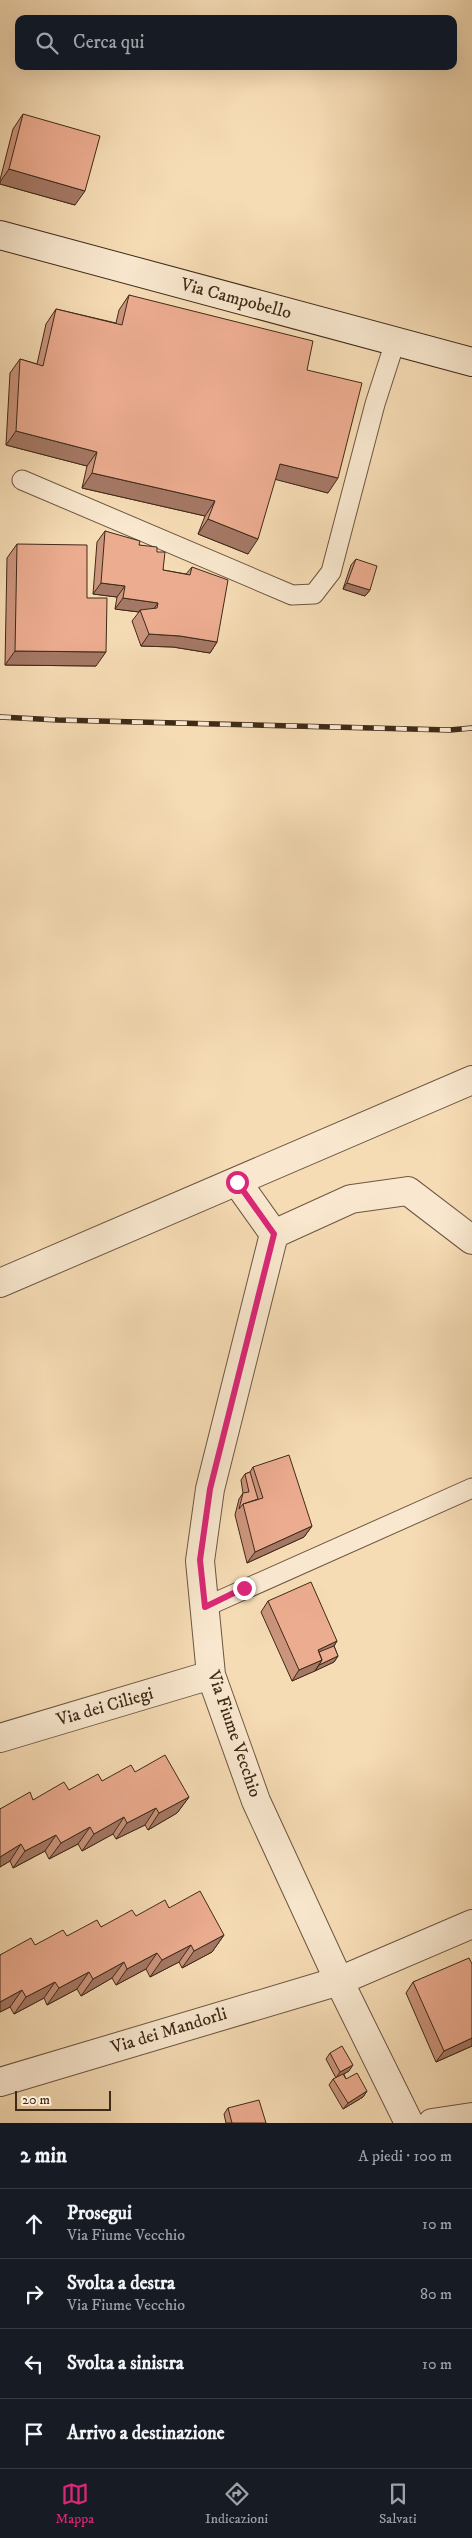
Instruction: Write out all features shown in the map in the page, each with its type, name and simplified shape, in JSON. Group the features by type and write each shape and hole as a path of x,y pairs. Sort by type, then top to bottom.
{"street":[{"name":"Via Campobello","path":"0,235 472,362"},
{"path":"0,1283 472,1080"},
{"path":"237,1182 274,1234 352,1198 408,1191 472,1240"},
{"name":"Via Fiume Vecchio","path":"274,1234 210,1489 200,1560 211,1676 256,1801 339,1981 409,2123"},
{"name":"Via dei Ciliegi","path":"0,1738 211,1676"},
{"name":"Via dei Mandorli","path":"0,2082 339,1981 472,1924"},
{"path":"432,2123 472,2117"}],"lane":[{"path":"22,480 292,595 314,594 331,572 375,404 395,342"},
{"path":"205,1607 472,1488"}],"building":[{"path":"23,114 100,136 85,191 9,169"},
{"path":"129,295 313,341 307,370 362,383 338,478 280,464 258,539 208,519 215,501 92,473 97,452 16,431 20,359 43,366 56,309 122,325"},
{"path":"105,531 140,541 139,545 157,547 157,552 165,552 163,570 190,575 192,567 228,580 217,642 180,636 149,634 140,610 157,608 158,603 123,598 125,586 101,583"},
{"path":"17,544 87,545 87,598 107,598 106,652 15,651"},
{"path":"356,559 377,566 370,590 347,583"},
{"path":"289,1455 312,1526 255,1552 243,1504 263,1498 253,1467"},
{"path":"250,1472 258,1499 243,1504 239,1509 243,1493 249,1492 245,1474"},
{"path":"311,1582 337,1641 318,1650 322,1660 299,1670 268,1601"},
{"path":"334,1646 338,1656 319,1665 322,1660 319,1652"},
{"path":"165,1755 189,1797 159,1813 156,1808 127,1823 124,1817 94,1834 90,1827 61,1843 56,1835 25,1851 21,1844 0,1857 0,1809 30,1792 33,1800 64,1782 69,1790 98,1774 102,1781 131,1765 135,1772"},
{"path":"200,1891 224,1935 194,1951 191,1945 162,1960 157,1953 127,1969 124,1962 93,1979 89,1972 59,1988 55,1982 26,1997 22,1990 0,2002 0,1955 31,1938 35,1945 63,1930 67,1936 97,1920 101,1927 132,1910 136,1916 165,1900 169,1908"},
{"path":"469,1958 472,1964 472,2038 444,2051 413,1982"},
{"path":"342,2046 353,2065 340,2072 330,2053"},
{"path":"357,2073 367,2091 348,2103 333,2079 343,2074 346,2079"},
{"path":"259,2100 266,2123 232,2123 228,2108"}],"railway":[{"path":"0,717 450,730 472,728"}],"route":[{"path":"237,1182 274,1234 210,1489 200,1560 205,1607 244,1588"}]}
